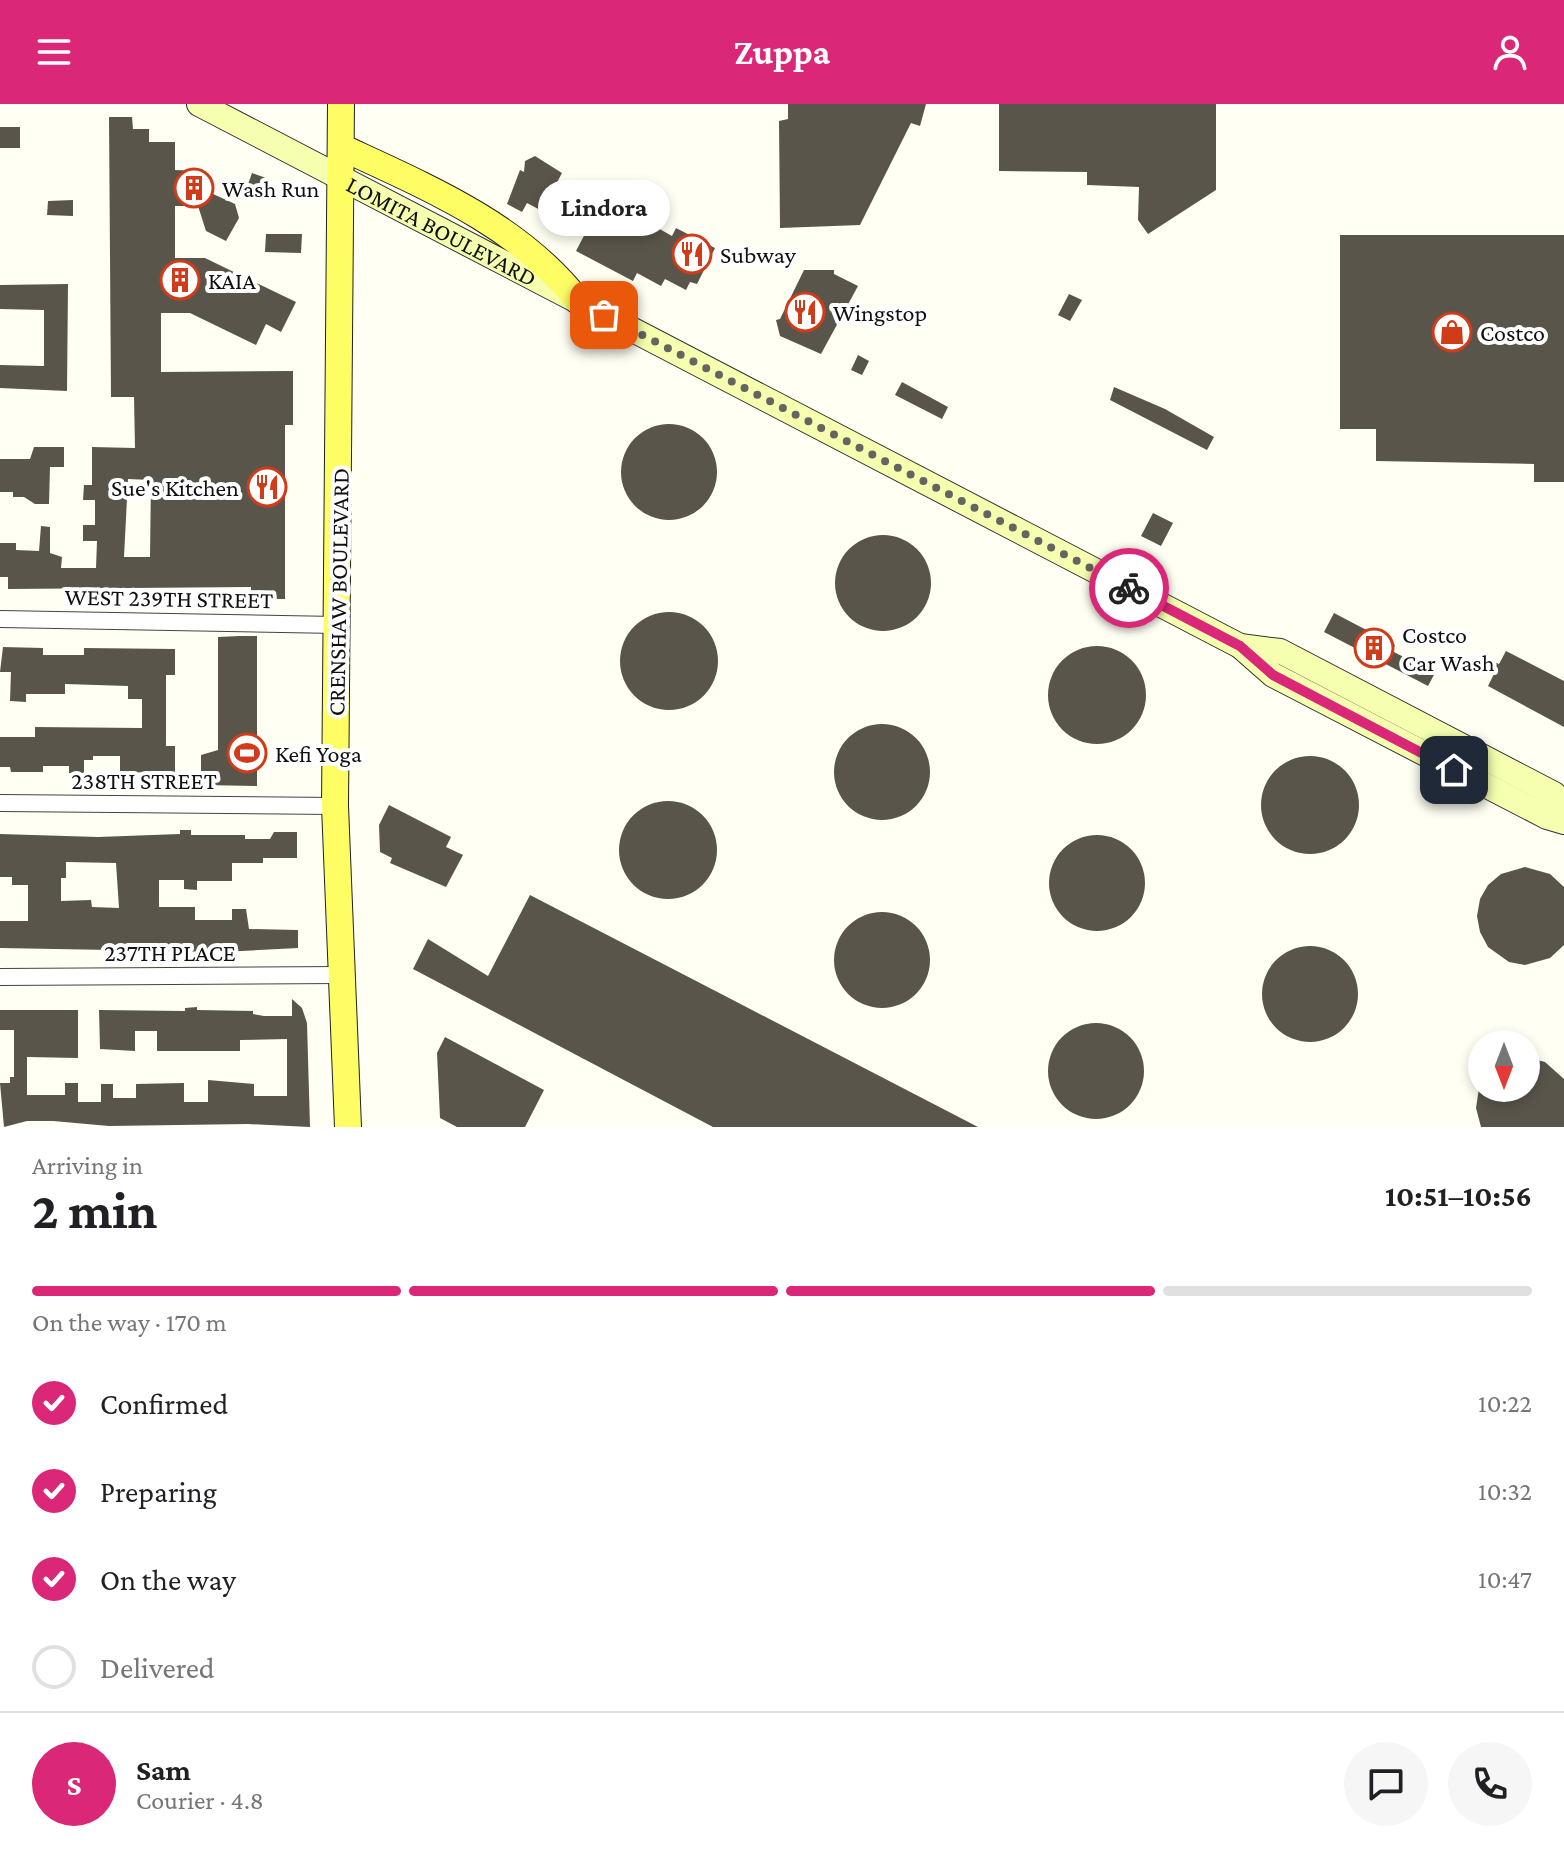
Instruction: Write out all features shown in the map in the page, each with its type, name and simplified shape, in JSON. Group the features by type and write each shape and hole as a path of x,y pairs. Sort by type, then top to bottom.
{"main road":[{"name":"LOMITA BOULEVARD","path":"199,104 1240,646 1273,675 1547,817 1564,822"},
{"name":"CRENSHAW BOULEVARD","path":"341,104 335,806 348,1127"},
{"path":"341,147 462,205 499,229 553,269 578,301"},
{"name":"LOMITA BOULEVARD","path":"1240,646 1280,651 1554,794 1564,803"}],"street":[{"name":"WEST 239TH STREET","path":"0,619 337,625"},
{"name":"238TH STREET","path":"0,803 335,806"},
{"name":"237TH PLACE","path":"0,977 340,975"}],"building":[{"path":"788,104 926,104 920,126 911,123 860,225 780,228 779,121 788,119"},
{"path":"999,104 1216,104 1216,190 1148,234 1138,220 1139,187 1087,185 1087,172 999,171"},
{"path":"109,117 132,117 133,129 149,129 149,142 175,142 175,170 201,171 200,188 235,204 239,218 226,241 206,231 198,206 175,206 175,258 205,258 296,302 281,332 266,324 256,345 190,313 161,313 161,372 293,371 293,425 285,425 285,599 251,599 251,587 8,589 8,577 0,577 0,543 16,543 16,550 39,551 41,526 50,527 50,553 62,557 61,568 96,568 97,541 83,541 83,525 95,525 95,500 83,500 84,485 92,485 92,447 135,448 134,397 111,397","holes":["128,479 151,480 150,557 124,557"]},
{"path":"0,127 20,127 20,148 0,148"},
{"path":"535,156 562,173 542,211 527,203 522,212 507,204 520,170 524,172 525,161"},
{"path":"252,173 269,179 263,197 246,190"},
{"path":"73,200 73,216 47,215 48,201"},
{"path":"599,207 645,231 649,223 672,236 676,228 715,248 697,284 690,282 686,290 665,279 661,286 637,273 633,281 576,251"},
{"path":"266,234 302,234 301,253 265,252"},
{"name":"Costco","path":"1340,235 1564,235 1564,482 1534,482 1534,464 1376,461 1376,429 1340,429"},
{"path":"804,270 834,270 834,274 858,286 821,354 780,336 776,320 780,319"},
{"path":"68,284 67,391 0,388 0,365 44,366 44,310 0,309 0,285"},
{"path":"1069,294 1082,300 1070,321 1058,315"},
{"path":"858,355 869,361 862,375 851,370"},
{"path":"902,382 948,407 942,419 895,395"},
{"path":"1114,387 1165,409 1214,437 1207,450 1110,400"},
{"path":"669,424 687,428 703,438 713,454 717,472 713,490 703,506 687,516 669,520 651,516 635,506 625,490 621,472 625,454 635,438 651,428"},
{"path":"34,447 64,447 64,467 50,467 49,504 35,504 24,497 13,497 13,492 0,492 0,459 30,459"},
{"path":"1153,513 1173,523 1161,546 1141,536"},
{"path":"874,535 892,535 910,543 923,556 931,574 928,602 910,623 892,631 874,631 856,623 843,610 835,592 835,574 843,556 856,543"},
{"path":"669,612 688,616 703,627 714,642 718,661 714,680 703,695 688,706 669,710 650,706 635,695 624,680 620,661 624,642 635,627 650,616"},
{"name":"Costco Car Wash","path":"1334,613 1395,645 1392,651 1435,673 1428,686 1324,632"},
{"path":"257,636 257,786 201,785 201,755 218,750 218,637"},
{"path":"1097,646 1116,650 1131,661 1142,676 1146,695 1142,714 1131,729 1116,740 1097,744 1078,740 1063,729 1052,714 1048,695 1052,676 1063,661 1078,650"},
{"path":"3,647 43,648 43,655 84,655 84,648 175,649 175,675 166,675 166,746 175,746 175,773 120,772 120,756 93,756 93,760 84,760 84,773 69,773 69,766 43,766 43,772 11,772 10,767 0,767 0,737 35,737 35,727 142,728 142,699 128,699 128,686 65,684 65,694 26,694 26,702 10,701 11,672 0,672"},
{"path":"1506,651 1564,681 1564,727 1488,686 1494,674 1477,666 1482,656 1499,664"},
{"path":"882,724 901,727 916,738 927,753 930,772 927,791 916,806 901,817 882,820 863,817 848,806 837,791 834,772 837,753 848,738 863,727"},
{"path":"1310,756 1329,760 1344,771 1355,786 1359,805 1355,824 1344,839 1329,850 1310,854 1291,850 1276,839 1265,824 1261,805 1265,786 1276,771 1291,760"},
{"path":"668,801 695,809 709,823 717,850 709,877 695,891 668,899 641,891 627,877 619,850 627,823 641,809"},
{"path":"389,805 451,837 446,847 463,855 446,887 390,863 392,858 380,852 379,825"},
{"path":"180,830 191,830 191,835 245,835 245,839 270,839 274,832 297,832 297,858 263,858 263,863 232,863 232,881 197,881 197,890 184,889 184,880 159,880 159,907 195,907 195,920 232,920 232,909 246,909 249,929 298,930 298,948 222,952 0,948 0,921 28,921 28,885 12,885 12,877 0,877 0,834 98,837 180,834","holes":["66,862 116,863 119,908 92,907 91,900 61,901 61,878 66,878"]},
{"path":"1097,835 1116,838 1131,849 1142,864 1145,883 1142,902 1131,917 1116,928 1097,931 1078,928 1063,917 1052,902 1049,883 1052,864 1063,849 1078,838"},
{"path":"1525,867 1550,874 1564,887 1564,945 1550,958 1525,965 1509,962 1488,947 1480,932 1477,916 1480,899 1488,885 1501,874"},
{"path":"530,895 978,1127 713,1127 413,969 428,939 488,976"},
{"path":"882,912 900,916 916,926 926,942 930,960 926,978 916,994 900,1004 882,1008 864,1004 848,994 838,978 834,960 838,942 848,926 864,916"},
{"path":"1310,946 1328,950 1344,960 1354,976 1358,994 1354,1012 1344,1028 1328,1038 1310,1042 1292,1038 1276,1028 1266,1012 1262,994 1266,976 1276,960 1292,950"},
{"path":"292,999 302,1008 307,1023 310,1127 248,1124 109,1126 27,1121 4,1127 0,1083 10,1083 10,1077 14,1077 14,1030 0,1030 0,1010 78,1010 78,1058 27,1057 27,1095 65,1095 65,1083 78,1083 78,1102 101,1102 101,1084 113,1084 113,1098 136,1098 136,1084 184,1083 184,1102 208,1102 208,1080 254,1084 254,1096 287,1096 287,1039 240,1040 240,1051 157,1051 157,1031 135,1031 135,1051 100,1049 99,1010 185,1011 185,1008 197,1007 197,1010 253,1011 253,1014 264,1016 292,1016"},
{"path":"1096,1023 1114,1027 1130,1037 1140,1053 1144,1071 1140,1089 1130,1105 1114,1115 1096,1119 1078,1115 1062,1105 1052,1089 1048,1071 1052,1053 1062,1037 1078,1027"},
{"path":"445,1037 544,1090 525,1127 457,1127 440,1118 437,1053"},
{"path":"1540,1061 1564,1079 1564,1127 1481,1127 1477,1102 1540,1102"}],"way so far":[{"path":"604,315 1129,588"}],"place":[{"name":"Wash Run","path":"194,188"},
{"name":"Subway","path":"692,254"},
{"name":"KAIA","path":"180,280"},
{"name":"Wingstop","path":"805,312"},
{"name":"Lindora","path":"604,315"},
{"name":"Costco","path":"1452,332"},
{"name":"Sue's Kitchen","path":"267,487"},
{"name":"Costco Car Wash","path":"1374,648"},
{"name":"Kefi Yoga","path":"247,753"}],"route":[{"path":"1129,588 1240,646 1273,675 1454,770"}]}
